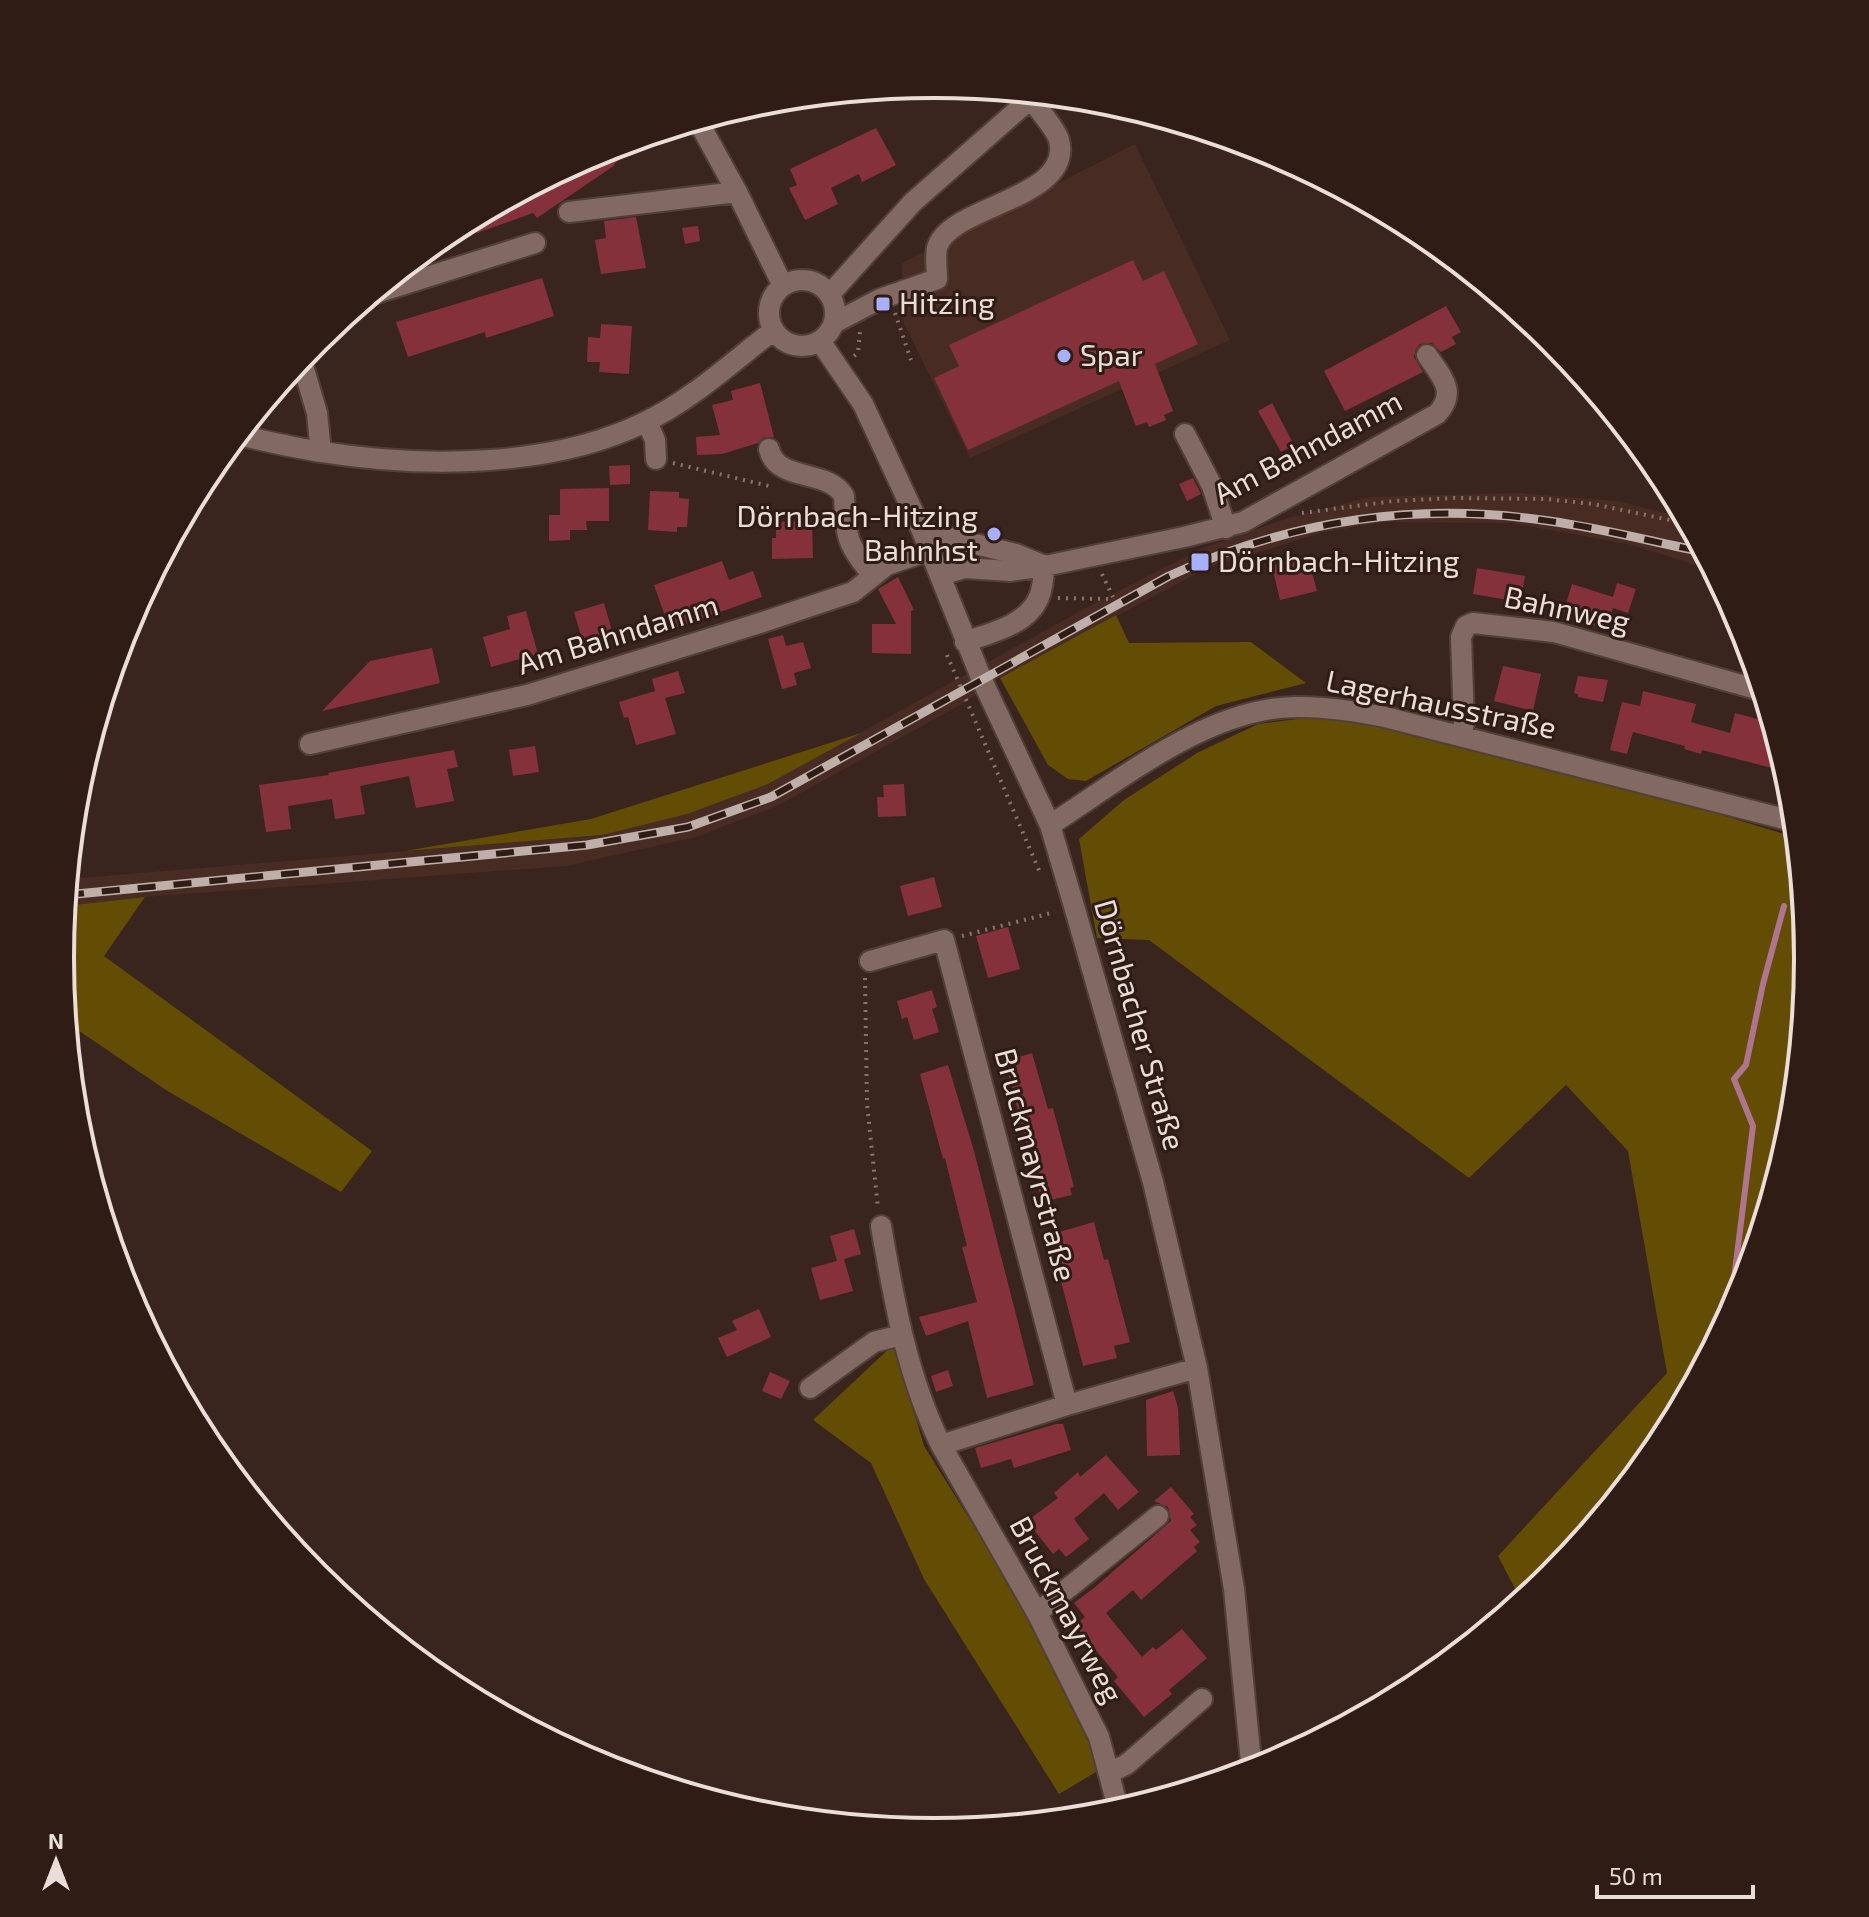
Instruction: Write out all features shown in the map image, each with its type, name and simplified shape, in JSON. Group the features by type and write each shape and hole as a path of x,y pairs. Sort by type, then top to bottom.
{"street":[{"path":"830,294 913,202 1026,103"},
{"path":"834,323 835,308 830,294 822,287 802,280 783,286 776,293 769,311 774,330 784,341 798,345 820,341 834,323 888,296 937,279 937,246 951,229 1041,183 1057,164 1059,140 1039,104"},
{"path":"703,130 783,286"},
{"path":"569,212 737,192"},
{"path":"399,286 535,243"},
{"path":"250,437 321,452 389,460 504,458 563,450 605,439 647,422 686,397 774,330"},
{"name":"Dörnbacher Straße","path":"820,341 863,404 878,433 927,540 965,642 1050,825 1153,1182 1197,1368 1234,1589 1251,1758"},
{"name":"Am Bahndamm","path":"941,575 973,567 1010,571 1045,566 1226,528 1255,517 1437,414 1447,404 1447,393 1444,382 1427,355"},
{"path":"305,373 321,429 321,452"},
{"path":"647,422 655,440 656,459"},
{"path":"1185,434 1212,486 1226,528"},
{"path":"769,449 771,458 777,464 822,479 841,490 849,543 873,575"},
{"path":"927,540 1016,554 1045,566 1039,597 1020,619 965,642"},
{"name":"Am Bahndamm","path":"310,744 527,695 833,599 853,592 873,575 927,540"},
{"name":"Bahnweg","path":"1461,736 1464,723 1461,637 1466,626 1473,623 1554,632 1751,688"},
{"name":"Lagerhausstraße","path":"1050,825 1204,730 1252,713 1292,707 1346,709 1783,819"},
{"path":"870,961 944,940"},
{"name":"Bruckmayrstraße","path":"944,940 1067,1405"},
{"path":"881,1226 901,1335 930,1422 941,1445 1197,1368"},
{"path":"810,1388 874,1342 901,1335"},
{"name":"Bruckmayrweg","path":"941,1445 1037,1613 1099,1737 1116,1799"},
{"path":"1037,1613 1158,1516"},
{"path":"1109,1773 1127,1764 1202,1699"}],"path":[{"path":"888,296 911,360"},
{"path":"656,459 784,490"},
{"path":"1280,502 1296,514 1454,498 1546,499 1593,504 1676,521"},
{"path":"1039,597 1108,599"},
{"path":"944,940 1074,906"},
{"path":"870,961 864,979 864,1039 867,1104 881,1226"}],"shaded area":[{"path":"1135,144 1230,340 970,458 903,321 902,263"},
{"path":"1519,493 1617,501 1672,514 1700,567 1633,545 1511,523 1384,522 1320,533 1207,568 1000,678 962,704 777,806 696,837 566,866 76,905 78,878 602,835 768,784 1093,604 1203,548 1288,518 1370,497"},
{"path":"1116,615 1129,643 1251,642 1306,683 1216,706 1086,781 1068,779 1048,765 1000,678"},
{"path":"1314,717 1378,727 1669,799 1786,835 1795,958 1788,1071 1766,1181 1749,1235 1706,1339 1650,1437 1581,1526 1517,1592 1498,1556 1667,1373 1628,1151 1566,1085 1469,1178 1149,940 1097,938 1079,839 1124,800 1197,753 1258,724"},
{"path":"861,733 768,784 687,814 602,835 405,851 591,819"},
{"path":"145,897 104,956 372,1151 341,1192 166,1090 77,1030 74,958 76,905"},
{"path":"894,1344 924,1446 1045,1640 1101,1769 1059,1794 924,1579 871,1463 813,1420"}],"building":[{"path":"876,128 896,165 862,182 859,174 831,188 838,204 805,220 789,188 797,185 790,169"},
{"path":"623,157 537,218 533,213 477,233 476,230 504,213 554,187"},
{"path":"636,217 646,268 601,274 595,240 606,238 604,221"},
{"path":"698,226 700,241 685,244 682,228"},
{"name":"Spar","path":"1133,260 1143,281 1164,271 1198,344 1155,364 1173,411 1164,415 1166,420 1149,427 1147,422 1136,426 1119,381 968,450 934,378 959,366 949,345"},
{"path":"542,278 554,316 486,338 485,332 408,357 396,322"},
{"path":"1446,306 1461,332 1452,337 1456,344 1441,352 1432,343 1420,344 1414,357 1423,372 1345,411 1324,371"},
{"path":"601,324 632,326 629,374 599,372 600,362 587,362 588,337 600,338"},
{"path":"760,383 774,437 764,437 758,443 722,454 697,455 696,437 720,435 712,405 733,400 731,391"},
{"path":"1272,403 1294,445 1281,452 1258,411"},
{"path":"630,465 630,484 610,485 609,466"},
{"path":"1193,478 1201,494 1187,501 1179,484"},
{"path":"609,488 609,521 586,521 587,530 570,530 570,540 549,541 549,515 560,515 560,489"},
{"path":"650,491 679,492 679,498 689,499 687,527 677,527 677,532 648,530"},
{"path":"812,521 813,558 772,559 776,522"},
{"path":"1308,557 1317,591 1280,600 1272,566"},
{"path":"722,561 729,580 753,571 762,597 670,630 654,585"},
{"path":"1477,568 1525,576 1520,602 1473,594"},
{"path":"898,577 914,610 911,611 911,654 872,653 872,624 896,624 878,589"},
{"path":"1617,583 1636,589 1628,613 1613,608 1606,629 1566,617 1564,610 1572,584 1613,597"},
{"path":"604,603 613,634 583,643 574,612"},
{"path":"526,611 538,654 491,667 483,637 510,629 507,616"},
{"path":"783,635 786,646 803,642 811,668 794,673 797,685 782,689 768,639"},
{"path":"432,648 440,683 322,711 370,661"},
{"path":"1503,666 1541,674 1533,711 1494,701"},
{"path":"678,671 685,693 665,698 676,734 636,745 628,717 624,718 619,702 655,691 652,679"},
{"path":"1578,676 1608,680 1603,702 1578,697 1574,693"},
{"path":"1643,691 1696,704 1691,722 1730,733 1735,713 1761,720 1772,768 1702,750 1701,754 1684,749 1685,746 1633,732 1627,754 1610,750 1622,702 1640,706"},
{"path":"535,746 539,772 513,776 509,750"},
{"path":"454,750 458,767 447,769 454,801 416,808 409,776 360,786 365,814 335,819 332,799 288,806 291,829 266,832 259,785 329,775"},
{"path":"904,784 906,816 878,817 877,797 884,797 883,785"},
{"path":"934,877 942,907 908,916 900,886"},
{"path":"1008,927 1020,969 988,978 976,936"},
{"path":"932,990 937,1007 932,1009 939,1032 914,1040 907,1017 902,1019 897,1001"},
{"path":"1032,1053 1048,1109 1053,1108 1074,1187 1070,1188 1072,1195 1042,1202 1005,1061"},
{"path":"948,1065 974,1151 1034,1385 987,1398 968,1321 926,1336 919,1317 977,1302 962,1247 967,1246 945,1158 920,1074"},
{"path":"1094,1222 1104,1260 1108,1259 1130,1342 1114,1346 1117,1358 1083,1366 1049,1235"},
{"path":"854,1229 861,1254 844,1259 853,1291 820,1300 811,1268 837,1261 830,1236"},
{"path":"759,1309 771,1337 727,1357 718,1338 737,1330 732,1321"},
{"path":"948,1370 953,1386 936,1392 931,1376"},
{"path":"770,1372 790,1381 781,1399 762,1391"},
{"path":"1173,1391 1178,1408 1180,1455 1147,1456 1146,1400"},
{"path":"1063,1424 1071,1450 1014,1468 1011,1459 981,1468 975,1448"},
{"path":"1106,1455 1139,1492 1118,1510 1104,1493 1074,1519 1089,1539 1066,1557 1059,1549 1053,1554 1027,1521 1058,1498 1054,1493 1078,1472 1080,1477"},
{"path":"1171,1487 1194,1514 1190,1517 1197,1525 1190,1530 1200,1542 1194,1547 1197,1551 1141,1600 1133,1590 1106,1613 1142,1657 1182,1629 1207,1658 1169,1690 1172,1694 1144,1717 1114,1681 1118,1677 1075,1625 1085,1617 1074,1603 1171,1521 1168,1507 1154,1501"}],"waterway":[{"path":"1735,1273 1753,1126 1734,1079 1746,1065 1784,906"}],"railway":[{"path":"77,894 587,845 688,827 771,797 1169,576 1260,541 1307,529 1402,515 1500,515 1588,527 1691,549"}],"place":[{"name":"Hitzing","path":"883,304"},
{"name":"Spar","path":"1064,356"},
{"name":"Dörnbach-Hitzing Bahnhst","path":"994,534"},
{"name":"Dörnbach-Hitzing","path":"1200,562"}]}
